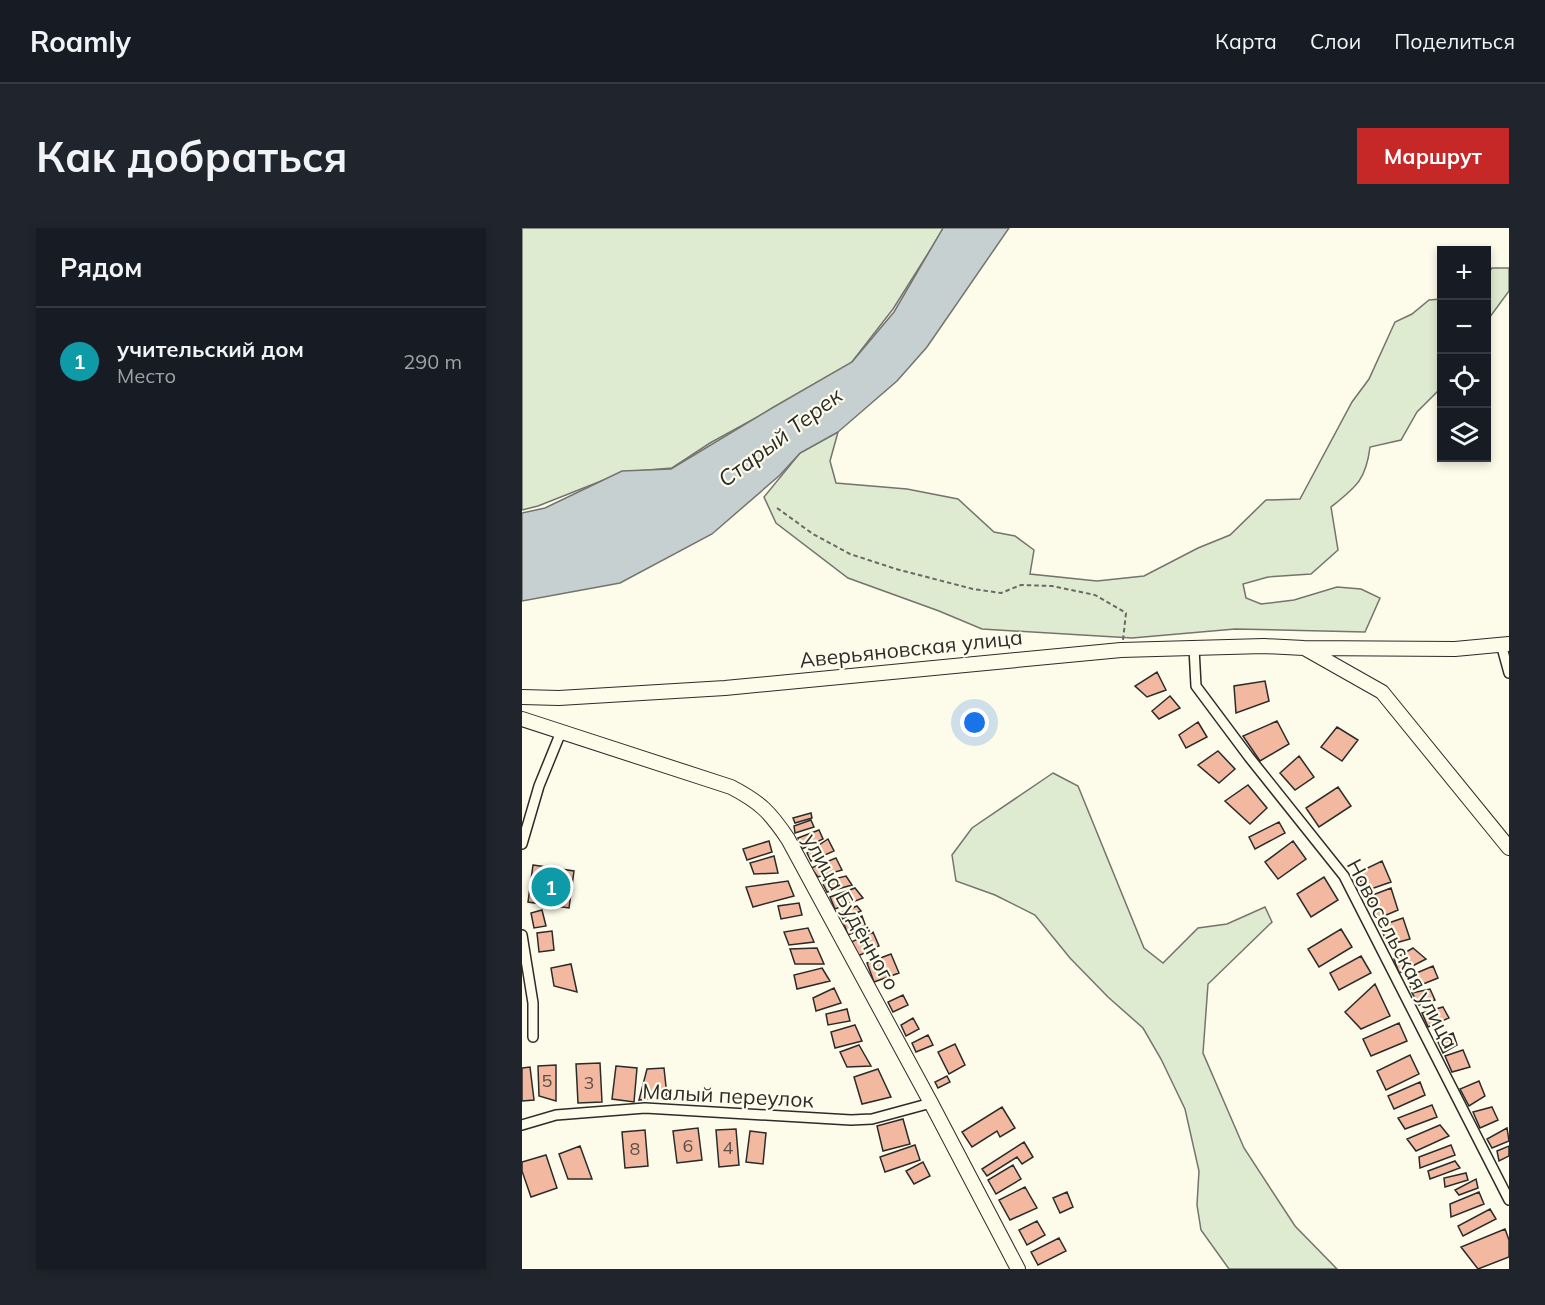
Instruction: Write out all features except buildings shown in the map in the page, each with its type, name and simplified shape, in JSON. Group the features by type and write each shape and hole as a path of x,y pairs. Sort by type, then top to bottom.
{"street":[{"name":"Аверьяновская улица","path":"522,697 559,698 725,688 1121,650 1264,646 1455,649 1505,644"},
{"path":"1505,644 1509,673"},
{"name":"Новосельская улица","path":"1194,648 1196,686 1249,757 1344,876 1509,1200"},
{"path":"1304,648 1382,692 1509,848"},
{"name":"улица Будённого","path":"522,719 731,787 753,798 773,816 788,839 931,1103 1018,1269"},
{"path":"522,844 539,786 561,732"},
{"path":"522,935 533,1003 533,1037"},
{"name":"Малый переулок","path":"522,1125 556,1115 645,1108 850,1120 872,1119 931,1103"}],"path":[{"path":"777,508 813,534 850,554 896,569 1001,594 1021,585 1035,584 1095,595 1126,613 1121,650"}],"green space":[{"path":"522,228 944,228 893,309 848,367 710,443 672,468 624,472 538,506 522,510"},
{"path":"1509,268 1509,291 1491,316 1491,300 1491,269"},
{"path":"1437,299 1437,392 1417,412 1401,440 1370,447 1366,467 1358,482 1331,507 1338,550 1311,574 1268,577 1243,584 1246,598 1261,604 1294,600 1337,587 1361,589 1380,598 1365,632 1235,629 1132,638 982,629 848,578 776,523 764,497 800,453 838,432 830,461 836,483 907,489 958,499 994,532 1015,536 1034,550 1030,574 1097,581 1144,576 1198,548 1230,535 1266,500 1300,499 1352,402 1369,379 1395,322 1412,314 1429,300"},
{"path":"1053,773 1078,786 1144,948 1163,963 1198,928 1227,924 1265,907 1272,922 1208,984 1203,1053 1244,1148 1295,1226 1337,1269 1229,1269 1201,1230 1197,1205 1199,1171 1185,1109 1143,1028 1108,997 1070,958 1035,915 995,895 956,881 952,855 972,828"}],"water":[{"name":"Старый Терек","path":"943,228 1009,228 927,347 897,381 838,432 800,453 780,475 712,534 620,583 522,601 522,513 545,508 622,471 671,469 852,362 894,312"}],"place":[{"name":"учительский дом","path":"551,887"}]}
